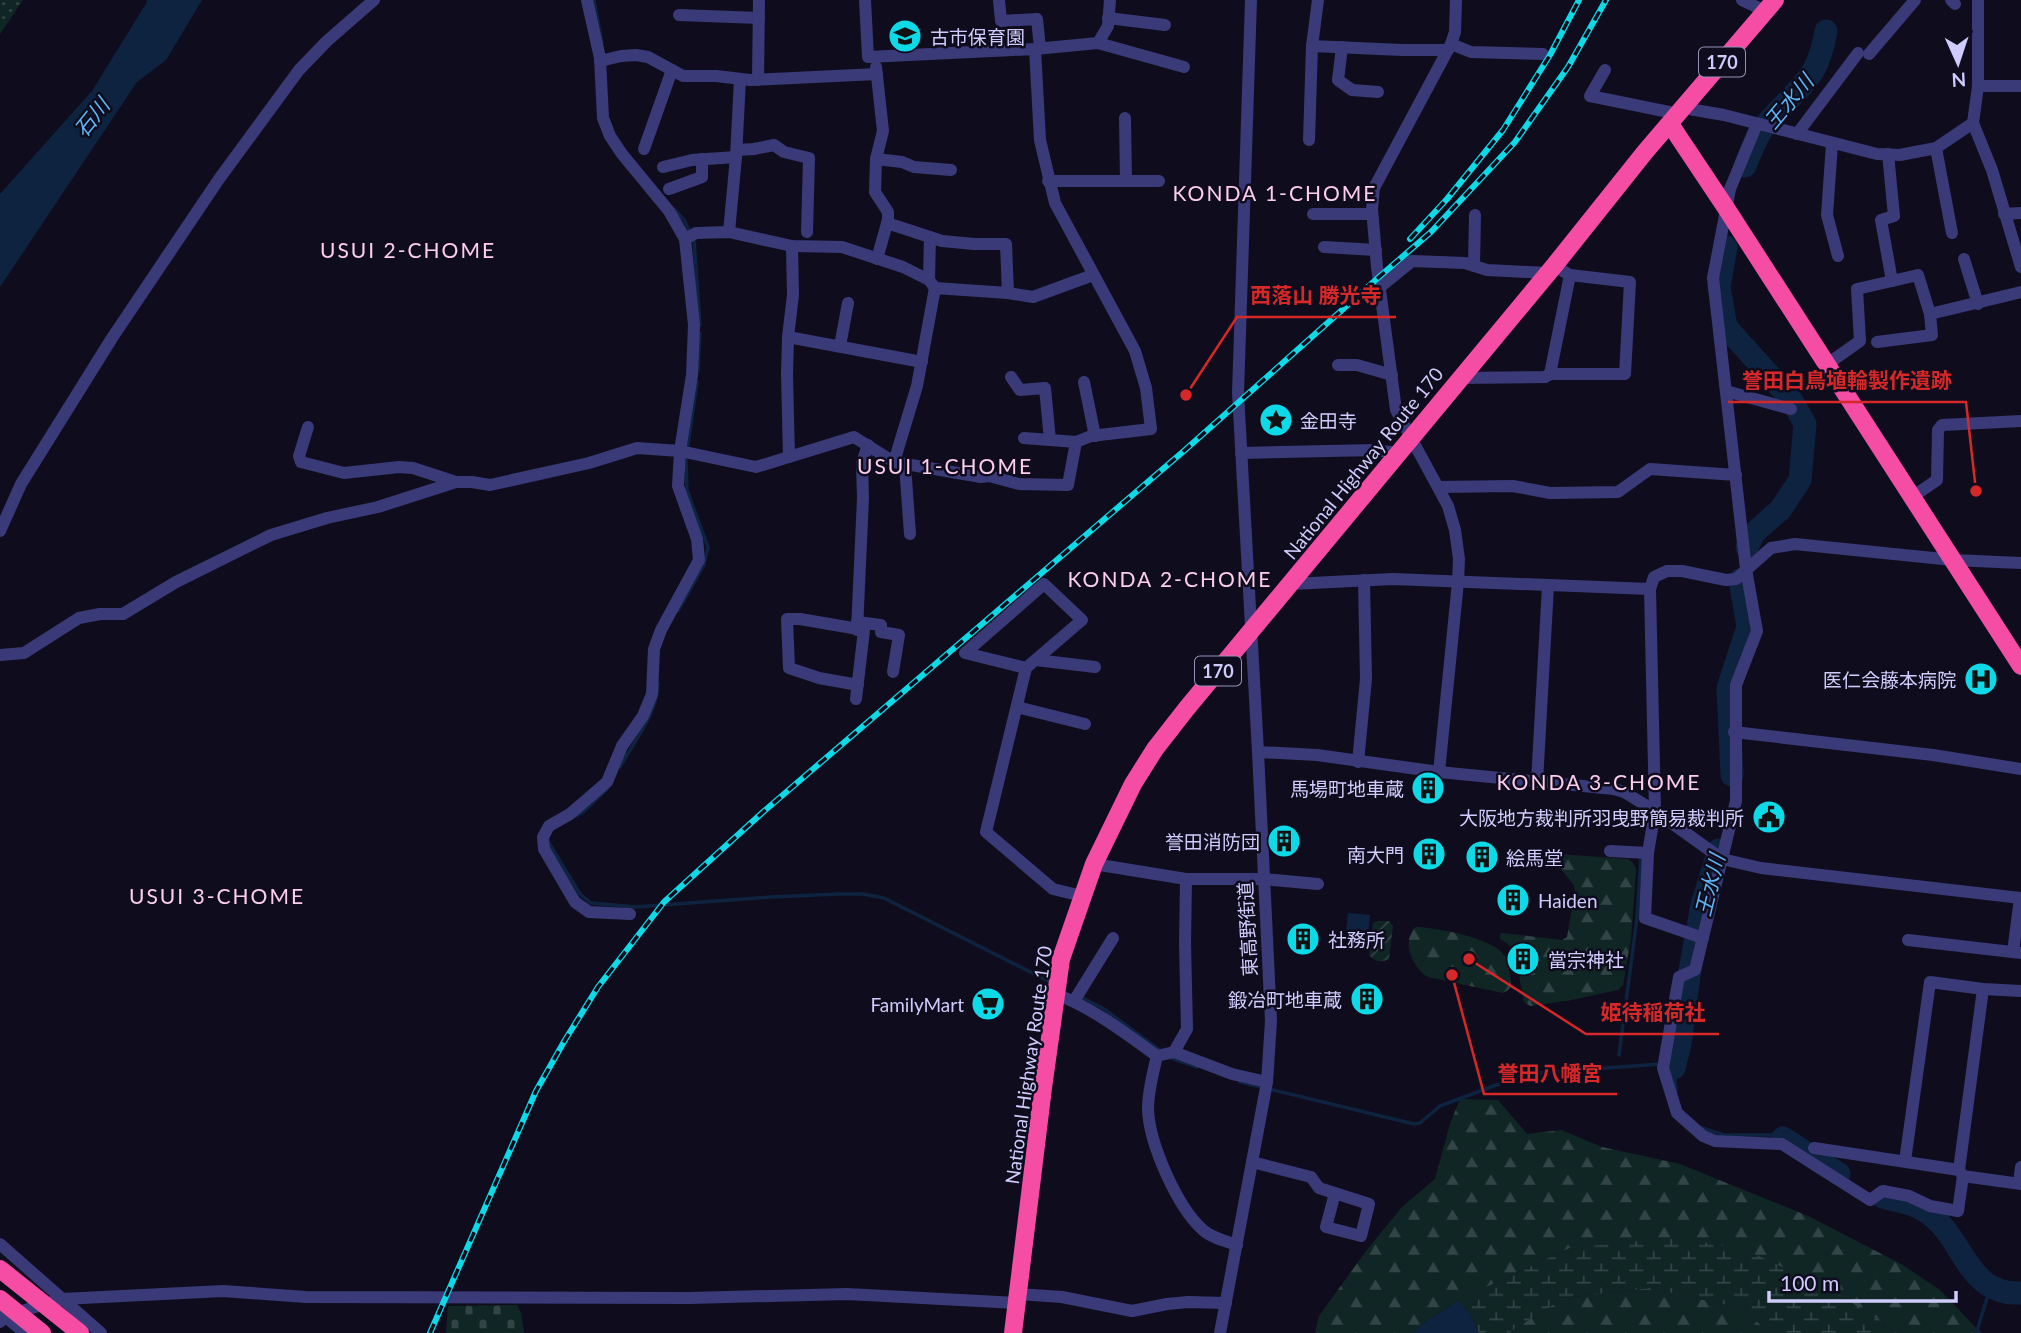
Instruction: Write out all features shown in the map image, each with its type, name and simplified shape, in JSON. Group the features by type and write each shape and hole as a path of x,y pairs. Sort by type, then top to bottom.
{"highway":[{"name":"National Highway Route 170","path":"1013,1333 1061,959 1094,864 1133,784 1155,749 1410,437 1770,6"},
{"path":"1676,117 1726,208 2021,666"},
{"path":"0,1269 80,1333"},
{"path":"1,1313 42,1333"}],"street":[{"path":"0,531 21,484 98,360 219,179 299,70 374,0"},
{"path":"587,0 600,61 603,118 622,155 669,211 685,239 694,325 692,375 680,451 678,486 696,539 699,560 661,630 654,649 652,694 643,716 622,746 607,782 569,814 549,826 544,836 544,849 575,902 589,912 630,914"},
{"path":"758,80 759,0"},
{"path":"864,0 868,57 1098,43 1184,66"},
{"path":"999,0 1001,21 1037,19 1040,140 1048,181 1055,203 1135,351 1146,388 1151,429 1096,436 1076,442 1024,438"},
{"path":"1098,43 1108,26 1110,0"},
{"name":"東高野街道","path":"1220,1333 1266,1087 1271,1021 1238,393 1251,0"},
{"path":"1309,140 1312,46 1318,0"},
{"path":"1439,772 1459,559 1448,506 1396,410 1373,214 1374,188 1455,32 1456,0"},
{"path":"1742,0 1770,6"},
{"path":"1797,134 1863,54 1915,0"},
{"path":"1978,0 1978,86 1973,122 1992,170 2021,267"},
{"path":"679,15 759,19"},
{"path":"1108,18 1165,25"},
{"path":"1312,46 1402,50 1449,47 1471,52 1543,54"},
{"path":"1342,47 1338,80 1352,90 1378,92"},
{"path":"600,61 636,55 648,57 683,76 758,80 877,74"},
{"path":"875,57 883,131 876,159 875,192 888,212 877,259"},
{"path":"644,149 672,70"},
{"path":"1605,71 1590,96 1669,112 1676,117 1724,115 1877,154 1900,155 1936,148 1973,122"},
{"path":"729,232 740,79"},
{"path":"1978,86 2021,86"},
{"path":"1125,118 1126,181"},
{"path":"1762,125 1730,189 1713,278 1746,569 1757,631 1735,685 1736,800 1698,936 1695,970 1679,977 1663,1068 1677,1113 1703,1136 1715,1141 1782,1144 1870,1200 1883,1191 1909,1196 1930,1206 1958,1211 1983,989"},
{"path":"1832,144 1822,216 1838,256"},
{"path":"663,167 692,159 774,145 784,152 808,158 807,232"},
{"path":"1936,148 1952,233"},
{"path":"1888,154 1894,216 1881,220 1892,281"},
{"path":"669,189 702,177 702,159"},
{"path":"876,159 902,162 914,167 951,170"},
{"path":"1048,181 1159,181"},
{"path":"2004,214 2021,213"},
{"path":"1313,214 1373,214"},
{"path":"1474,266 1475,215"},
{"path":"887,223 942,241 1006,244 1008,293"},
{"path":"685,239 696,233 729,232 792,246 842,247 903,267 932,284 1033,297 1093,275"},
{"path":"910,534 900,463 922,362 932,284 930,237"},
{"path":"789,457 787,376 793,295 792,246"},
{"path":"1324,247 1376,250"},
{"path":"1964,259 1978,304"},
{"path":"1380,287 1412,261 1465,263 1487,270 1550,270 1630,282 1625,374 1459,378"},
{"path":"1550,374 1570,275"},
{"path":"1826,365 1860,341 1857,289 1918,275 1930,314 1932,335 1877,342"},
{"path":"1930,314 2021,292"},
{"path":"840,346 848,303"},
{"path":"788,337 922,362"},
{"path":"1338,365 1357,365 1392,374"},
{"path":"1012,377 1020,390 1045,388 1049,440"},
{"path":"1084,382 1096,436"},
{"path":"1726,391 1791,409"},
{"path":"1912,497 1937,480 1938,430 1942,425 2021,421"},
{"path":"308,427 299,456 302,462 344,472 413,468 456,482"},
{"path":"0,655 24,653 79,618 123,614 176,582 271,535 327,518 378,507 456,482 490,485 589,463 637,448 680,451 756,467 854,437 900,463 981,477 989,476 1019,484 1068,485 1076,442"},
{"path":"857,626 862,463 868,445"},
{"path":"1241,453 1375,450 1397,453"},
{"path":"1438,486 1513,486 1550,493 1618,492 1650,469 1736,475"},
{"path":"1698,936 1645,918 1648,853 1656,811 1650,589 1654,578 1667,571 1682,570 1726,580 1736,579 1771,548 1795,544 1953,560 2021,563"},
{"path":"1291,584 1393,579 1650,589"},
{"path":"1358,762 1366,679 1364,580"},
{"path":"1082,895 1053,889 986,832 1017,707 1031,664 1082,620 1044,584 965,653 1031,664 1094,667"},
{"path":"1537,782 1548,586"},
{"path":"858,685 819,678 789,668 787,619 857,626 881,625 881,632 899,635 893,672"},
{"path":"856,699 864,631 857,626"},
{"path":"1017,707 1085,723"},
{"path":"1734,732 1933,755 2021,769"},
{"path":"1258,752 1317,755 1439,772 1614,789 1656,811 1719,856 1761,868 2021,898 2017,952 1908,940"},
{"path":"1610,851 1648,853"},
{"path":"1094,864 1186,879 1263,879 1318,884"},
{"path":"1174,1052 1187,1029 1186,879"},
{"path":"1074,1001 1113,938"},
{"path":"1905,1161 1930,982 2021,991"},
{"path":"1056,994 1108,1019 1157,1056"},
{"path":"1157,1056 1174,1052 1266,1087"},
{"path":"1157,1056 1148,1112 1151,1129 1175,1194 1189,1216 1204,1231 1237,1245"},
{"path":"1814,1148 1905,1161 2020,1184 2021,1167"},
{"path":"1252,1162 1311,1177 1319,1188 1335,1193"},
{"path":"0,1244 101,1333"},
{"path":"1,1313 62,1299 223,1291 306,1297 690,1298 847,1294 1062,1297 1132,1311 1167,1304 1226,1303"},
{"path":"1,1313 25,1333"}],"green space":[{"path":"0,0 23,0 0,34"},
{"path":"1529,852 1628,859 1633,863 1636,869 1631,939 1623,985 1618,990 1530,1006 1524,1002 1515,953 1500,939 1500,935 1502,933 1562,940 1567,937 1575,890 1561,869 1525,863 1526,854"},
{"path":"1389,921 1393,926 1389,959 1381,961 1369,955 1373,923"},
{"path":"1417,927 1464,935 1498,949 1507,962 1510,988 1503,993 1428,977 1411,956 1409,937"},
{"path":"1460,1099 1498,1100 1527,1134 1561,1130 1602,1147 1680,1164 1808,1216 1901,1264 1940,1290 1981,1333 1889,1333 1879,1320 1570,1248 1459,1300 1412,1333 1315,1333 1319,1316 1366,1251 1402,1207 1435,1179"},
{"path":"1677,1237 1746,1250 1833,1291 1879,1320 1889,1333 1771,1333 1740,1308 1650,1288 1564,1298 1508,1333 1479,1333 1470,1314 1459,1300 1570,1248"},
{"path":"1650,1288 1740,1308 1771,1333 1508,1333 1564,1298"},
{"path":"517,1305 524,1333 446,1333 448,1306"}],"water":[{"name":"石川","path":"146,0 202,0 166,60 137,82 0,287 0,194 92,91"},
{"path":"1348,913 1370,915 1368,935 1346,932"},
{"path":"1459,1300 1470,1314 1479,1333 1412,1333 1421,1325"}],"waterway":[{"path":"594,0 602,43"},
{"name":"王水川","path":"1745,166 1764,127 1812,73 1826,31"},
{"path":"675,210 690,232"},
{"path":"694,239 700,325"},
{"name":"王水川","path":"1726,247 1719,287 1726,327 1791,399 1805,424 1800,480 1781,509 1754,533 1747,547"},
{"path":"698,371 700,333"},
{"path":"678,611 704,565 708,547 687,490 686,459 697,382"},
{"name":"王水川","path":"1732,775 1728,688 1748,627 1740,580"},
{"path":"620,767 650,716 658,683"},
{"path":"576,816 607,789"},
{"path":"549,843 580,894 591,903 636,907 771,897 863,894 884,898 1048,981"},
{"name":"王水川","path":"1674,1068 1702,905 1719,850"},
{"path":"1619,1055 1637,918 1641,857"},
{"path":"1081,997 1104,1009 1162,1052"},
{"path":"1171,1058 1197,1067"},
{"path":"1240,1082 1414,1124 1420,1123 1440,1106 1515,1078 1539,1073 1660,1064"},
{"path":"1667,1066 1674,1068 1676,1092"},
{"path":"1702,1128 1724,1135 1772,1135 1783,1138"},
{"name":"王水川","path":"1783,1138 1839,1174"},
{"name":"王水川","path":"1883,1197 1925,1211 1938,1221 1976,1274 1988,1285 2002,1291 2021,1293"},
{"path":"1980,1333 1977,1331 1987,1298"}],"railway":[{"path":"1410,239 1447,199 1503,130 1550,55 1579,0"},
{"path":"430,1333 536,1091 598,987 664,902 763,812 1185,450 1431,232 1515,142 1568,67 1606,0"}],"place":[{"name":"古市保育園","path":"905,36"},
{"name":"西落山 勝光寺","path":"1186,395"},
{"name":"金田寺","path":"1276,420"},
{"name":"誉田白鳥埴輪製作遺跡","path":"1976,491"},
{"name":"医仁会藤本病院","path":"1981,679"},
{"name":"馬場町地車蔵","path":"1428,788"},
{"name":"大阪地方裁判所羽曳野簡易裁判所","path":"1769,817"},
{"name":"誉田消防団","path":"1284,841"},
{"name":"南大門","path":"1429,854"},
{"name":"絵馬堂","path":"1482,857"},
{"name":"Haiden","path":"1513,900"},
{"name":"社務所","path":"1303,939"},
{"name":"姫待稲荷社","path":"1469,959"},
{"name":"當宗神社","path":"1523,959"},
{"name":"誉田八幡宮","path":"1452,975"},
{"name":"鍛冶町地車蔵","path":"1367,999"},
{"name":"FamilyMart","path":"988,1004"}],"district":[{"name":"KONDA 1-CHOME","path":"1275,192"},
{"name":"USUI 2-CHOME","path":"408,249"},
{"name":"USUI 1-CHOME","path":"945,465"},
{"name":"KONDA 2-CHOME","path":"1170,578"},
{"name":"KONDA 3-CHOME","path":"1599,781"},
{"name":"USUI 3-CHOME","path":"217,895"}]}
